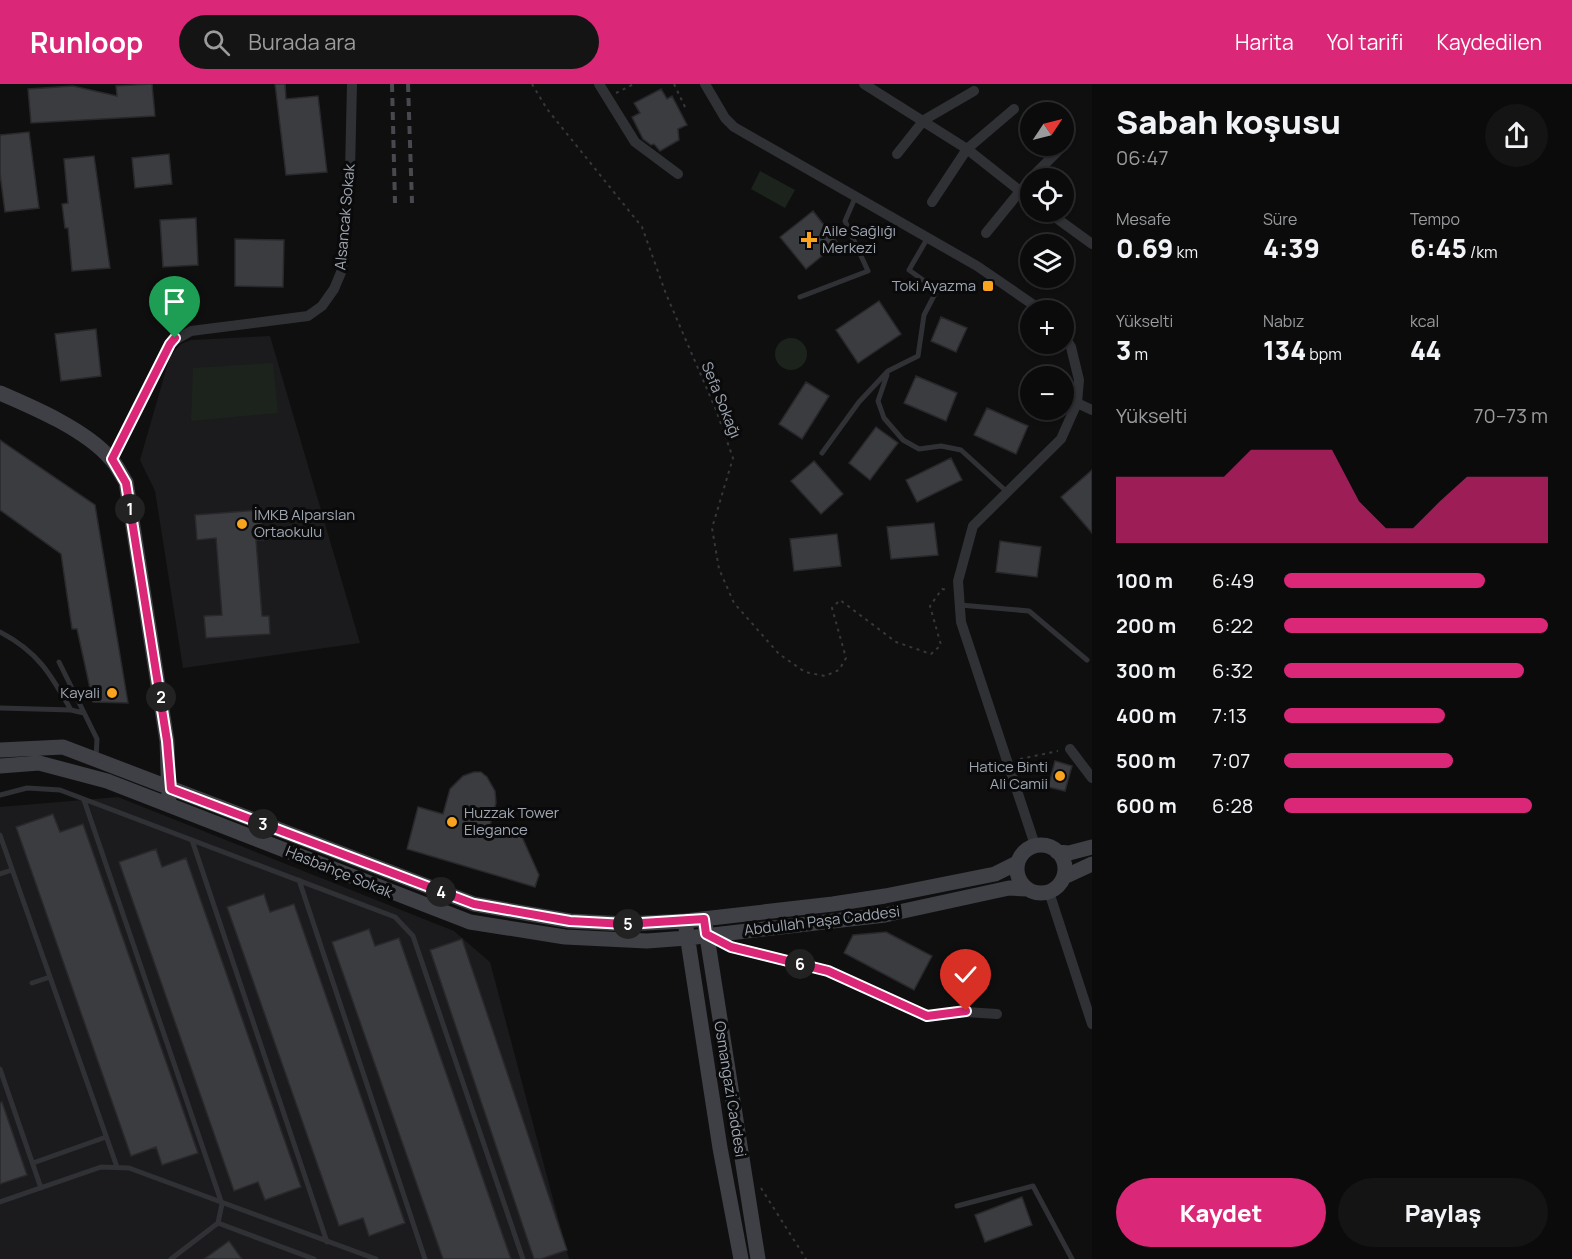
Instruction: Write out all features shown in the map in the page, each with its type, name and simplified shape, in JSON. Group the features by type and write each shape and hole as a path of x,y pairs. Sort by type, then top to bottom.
{"main road":[{"path":"0,393 54,417 112,459 126,483 167,741 170,797"},
{"name":"Hasbahçe Sokak","path":"0,750 63,747 96,759 170,797 470,922 565,937 647,941 687,938"},
{"name":"Hasbahçe Sokak","path":"0,766 39,763 170,797 474,904 570,921 626,924 704,919"},
{"path":"1092,846 1069,853 1035,845 1023,853 1017,863 1019,878 1027,889 1038,893 1048,892 1064,877 1092,864"},
{"path":"1057,852 1064,865 1064,877"},
{"name":"Abdullah Paşa Caddesi","path":"704,919 885,896 995,874 1017,863"},
{"name":"Abdullah Paşa Caddesi","path":"687,938 885,915 1009,888 1027,889"},
{"name":"Osmangazi Caddesi","path":"704,919 758,1259"},
{"name":"Osmangazi Caddesi","path":"685,921 720,1148 741,1259"}],"street":[{"name":"Alsancak Sokak","path":"112,459 175,338 191,331 308,316 322,306 334,289 343,259 350,171 352,84"},
{"path":"599,84 606,99 635,142 678,174"},
{"path":"705,84 725,118 734,127 977,266 1026,300"},
{"path":"864,84 967,149 1019,191 986,233"},
{"path":"897,154 924,120 974,91"},
{"path":"932,202 967,149 1014,109"},
{"path":"1042,168 1053,156"},
{"path":"1061,222 1092,244"},
{"path":"1035,845 974,666 961,622 959,591 963,555 973,526 1061,439 1077,403 1079,380 1073,354"},
{"path":"1077,403 1091,409"},
{"path":"1070,749 1092,778"},
{"path":"1048,892 1092,1024"},
{"path":"706,934 731,947 828,971 927,1016 966,1011 997,1014"}],"lane":[{"path":"800,297 868,271 845,221 855,198"},
{"path":"822,453 860,402 888,371 918,356 924,315 937,290 909,270 927,239"},
{"path":"888,371 878,401 884,418 903,440 919,449 941,446 961,450 1006,491"},
{"path":"960,605 1029,611 1087,660"},
{"path":"0,632 24,645 47,668 71,710"},
{"path":"59,662 97,739 96,759"},
{"path":"0,708 71,710 84,713"},
{"path":"0,795 27,788 60,790 395,917 412,936 523,1259"},
{"path":"84,800 222,1204 218,1223 171,1259"},
{"path":"0,835 117,1167"},
{"path":"192,840 327,1242"},
{"path":"0,874 12,870"},
{"path":"299,880 424,1259"},
{"path":"32,983 50,977"},
{"path":"0,1069 41,1188"},
{"path":"33,1163 106,1137"},
{"path":"0,1202 101,1167 129,1168 376,1259"},
{"path":"957,1206 1033,1186 1072,1259"},
{"path":"218,1223 314,1259"}],"path":[{"name":"Sefa Sokağı","path":"532,84 547,109 642,227 666,294 716,410 733,458 712,528 719,568 734,603 779,654 805,672 825,676 839,670 846,658 832,608 840,600 896,642 931,654 941,645 930,606 942,589 959,591"},
{"path":"606,99 634,84"},
{"path":"674,84 685,107"},
{"path":"1008,762 1070,749"},
{"path":"759,1184 806,1259"}],"shaded area":[{"path":"760,171 795,190 785,208 751,189"},
{"name":"İMKB Alparslan Ortaokulu","path":"270,336 360,643 183,668 155,491 140,460 170,356 181,344 191,340"},
{"path":"791,338 802,343 807,354 802,365 791,370 780,365 775,354 780,343"},
{"path":"273,363 278,413 191,421 193,368"},
{"path":"118,797 454,931 490,962 569,1259 0,1259 0,807"}],"building":[{"path":"152,84 155,116 31,123 28,89 73,86 117,96 116,86"},
{"path":"275,84 285,84 286,99 318,96 327,172 286,175"},
{"path":"661,89 667,99 672,96 687,125 678,129 679,140 660,151 654,144 651,145 643,139 632,117 640,113 634,103"},
{"path":"29,132 39,208 5,212 0,174 0,135"},
{"path":"169,154 172,184 135,188 132,158"},
{"path":"94,156 110,268 72,271 68,228 65,228 62,204 68,203 64,159"},
{"name":"Aile Sağlığı Merkezi","path":"813,211 838,243 806,269 780,237"},
{"path":"196,218 198,265 163,267 160,220"},
{"path":"235,239 284,240 283,287 235,286"},
{"path":"879,301 901,334 858,363 836,330"},
{"path":"941,317 967,328 956,352 931,341"},
{"path":"96,329 101,376 61,381 55,334"},
{"path":"916,376 957,393 946,421 904,403"},
{"path":"806,382 829,396 802,439 779,424"},
{"path":"987,408 1028,426 1016,454 974,435"},
{"path":"876,427 898,443 870,480 849,463"},
{"path":"0,440 95,505 128,703 93,702 77,629 72,629 61,554 0,510"},
{"path":"951,458 962,480 917,502 906,480"},
{"path":"814,461 843,494 821,514 791,481"},
{"path":"1092,470 1092,533 1061,497"},
{"path":"260,510 263,540 256,540 262,616 269,616 270,634 206,638 204,616 222,615 216,538 197,540 195,515"},
{"path":"934,523 938,555 891,559 887,527"},
{"path":"837,534 841,566 794,571 790,539"},
{"path":"1000,541 1041,547 1037,577 996,572"},
{"name":"Hatice Binti Ali Camii","path":"1055,761 1072,766 1065,791 1048,787"},
{"name":"Huzzak Tower Elegance","path":"481,772 487,777 495,791 496,803 489,829 522,837 539,875 535,887 407,849 418,807 443,814 450,789 463,776"},
{"path":"53,814 60,832 83,824 198,1153 162,1165 156,1147 131,1156 16,827"},
{"path":"156,849 162,867 186,858 301,1187 265,1200 258,1182 234,1191 119,862"},
{"path":"264,894 270,912 294,904 405,1223 369,1236 363,1218 339,1226 227,907"},
{"path":"369,929 375,946 399,938 511,1259 443,1259 332,942"},
{"path":"886,932 932,956 914,990 844,953 853,935"},
{"path":"462,939 567,1250 541,1259 534,1259 430,950"},
{"path":"2,1102 27,1175 0,1184 0,1103"},
{"path":"1022,1197 1032,1225 985,1242 975,1215"},
{"path":"229,1241 242,1259 204,1259"}],"railway":[{"path":"392,84 395,203"},
{"path":"408,84 412,203"}],"place":[{"name":"Aile Sağlığı Merkezi","path":"809,240"},
{"name":"Toki Ayazma","path":"988,286"},
{"name":"İMKB Alparslan Ortaokulu","path":"242,524"},
{"name":"Kayali","path":"112,693"},
{"name":"Hatice Binti Ali Camii","path":"1060,776"},
{"name":"Huzzak Tower Elegance","path":"452,822"}],"route":[{"path":"175,338 112,459 126,483 167,741 171,789 474,904 510,913 570,921 626,924 704,919 706,934 731,947 828,971 927,1016 966,1011"}]}
